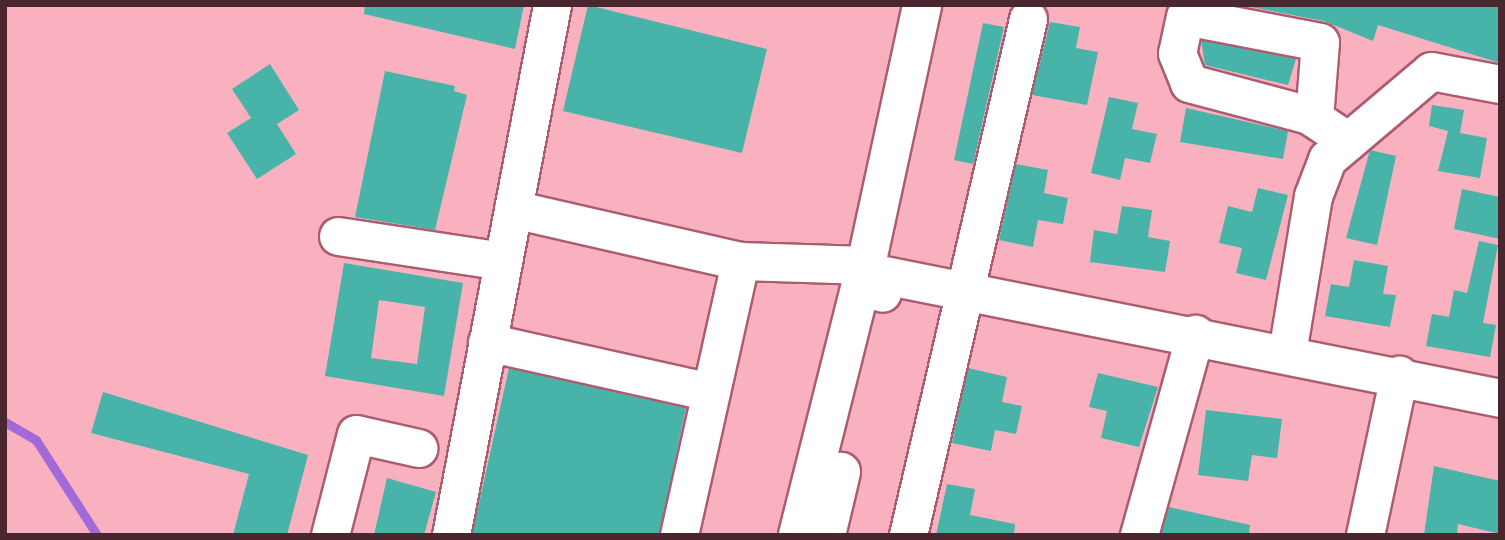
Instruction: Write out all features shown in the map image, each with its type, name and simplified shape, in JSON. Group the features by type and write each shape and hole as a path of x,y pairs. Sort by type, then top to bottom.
{"main road":[{"path":"826,535 878,278 922,5"},
{"path":"798,535 878,278 945,5"}],"street":[{"path":"451,535 552,5"},
{"path":"908,535 969,292 1028,19"},
{"path":"1287,353 1313,196 1327,159 1431,71 1500,84"},
{"path":"1314,118 1349,141"},
{"path":"513,209 740,261 969,292 1195,334 1500,398"},
{"path":"338,236 503,261"},
{"path":"679,535 740,261"},
{"path":"1139,535 1195,334"},
{"path":"487,342 710,392"},
{"path":"1365,535 1399,375"},
{"path":"330,535 356,434 418,448"}],"building":[{"path":"365,5 524,5 515,49 364,14"},
{"path":"588,5 767,49 742,153 563,111"},
{"path":"1240,5 1500,5 1500,63 1378,25 1373,41 1324,21"},
{"path":"1050,22 1080,27 1076,48 1098,52 1087,105 1032,95"},
{"path":"983,23 1004,27 973,164 954,160"},
{"path":"1201,40 1296,59 1288,85 1205,65"},
{"path":"270,64 299,110 277,124 296,154 257,179 227,133 251,118 232,89"},
{"path":"385,71 455,86 454,91 467,95 435,230 355,217"},
{"path":"1109,97 1138,103 1132,129 1157,134 1150,163 1125,158 1120,180 1091,173"},
{"path":"1432,105 1464,110 1460,133 1487,138 1480,178 1438,171 1448,131 1429,126"},
{"path":"1186,108 1288,131 1283,159 1180,142"},
{"path":"1370,150 1396,156 1377,245 1346,238"},
{"path":"1016,164 1048,170 1044,193 1068,198 1063,224 1038,220 1033,247 999,240"},
{"path":"1258,188 1288,195 1266,280 1236,273 1242,248 1219,243 1228,206 1252,212"},
{"path":"1462,189 1500,197 1500,239 1454,229"},
{"path":"1122,206 1152,210 1148,237 1170,241 1165,272 1090,262 1094,230 1117,234"},
{"path":"1479,241 1498,245 1483,323 1496,325 1490,357 1426,346 1432,314 1449,317 1454,290 1467,293"},
{"path":"1354,260 1388,266 1383,294 1396,295 1390,327 1325,316 1331,284 1349,287"},
{"path":"344,263 463,283 444,396 325,376","holes":["379,300 425,307 417,364 371,358"]},
{"path":"509,368 686,408 659,535 472,535"},
{"path":"968,368 1007,377 1002,402 1022,406 1016,434 995,430 991,451 952,443"},
{"path":"1098,373 1158,387 1139,447 1101,438 1107,411 1089,407"},
{"path":"103,392 308,455 287,535 233,535 249,474 91,433"},
{"path":"1206,410 1282,419 1277,458 1252,455 1248,481 1198,475"},
{"path":"1434,466 1500,481 1500,534 1458,524 1457,535 1424,535"},
{"path":"387,478 436,492 424,535 374,535"},
{"path":"947,484 975,489 970,515 1015,524 1014,535 936,535"},
{"path":"1169,507 1250,525 1249,535 1161,535"}],"waterway":[{"path":"5,422 36,440 97,535"}]}
